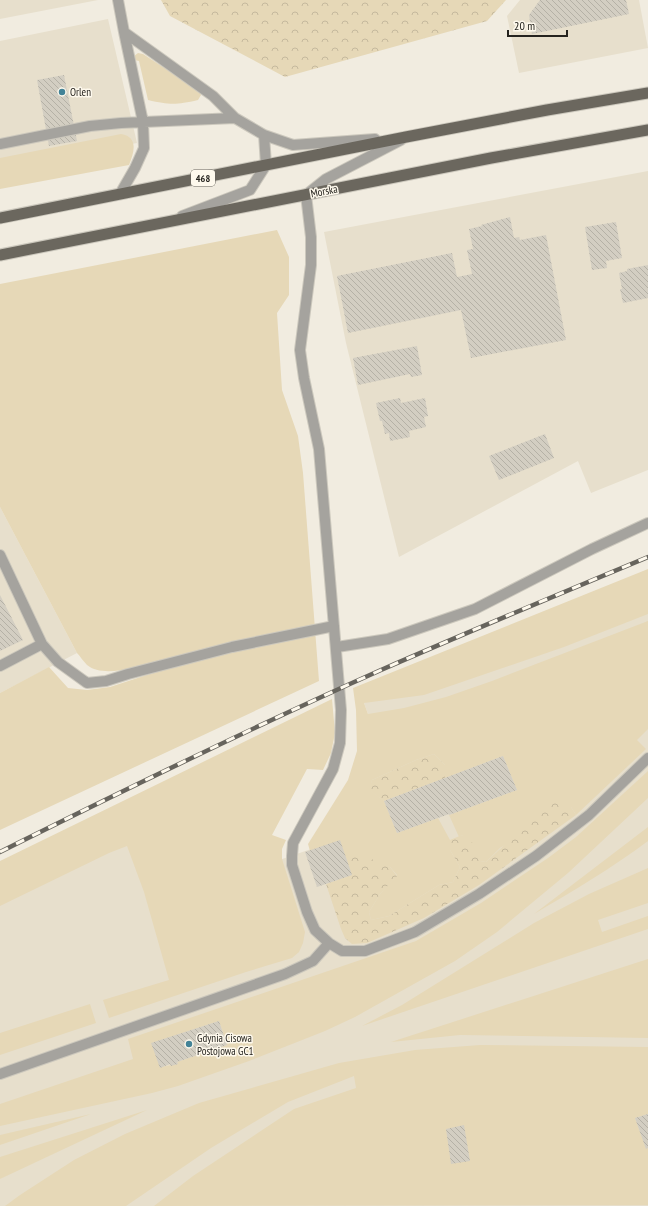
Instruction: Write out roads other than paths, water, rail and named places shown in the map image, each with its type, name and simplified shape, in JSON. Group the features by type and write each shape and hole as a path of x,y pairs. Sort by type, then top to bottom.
{"main road":[{"name":"468","path":"0,218 406,137 648,93"},
{"name":"Morska","path":"0,255 491,158 648,130"}],"lane":[{"path":"118,0 143,122 144,148 135,168 120,194"},
{"path":"124,32 213,96 235,118 264,134 293,145 406,137"},
{"path":"0,144 90,126 235,118"},
{"path":"163,223 250,190 266,165 264,134"},
{"path":"406,137 326,179 306,195 311,237 312,264 300,350 304,378 319,449 337,647 341,710 340,743 333,770 293,843 292,865 315,930 329,943 342,951 365,952 415,932 478,894 536,856 590,815 648,758"},
{"path":"337,647 388,640 475,608 592,549 648,523"},
{"path":"0,555 42,644 58,662 87,683 106,681 232,647 334,626"},
{"path":"0,666 42,644"},
{"path":"0,1074 285,974 313,961 329,943"}],"railway":[{"path":"0,852 190,759 381,670 648,557"}],"place":[{"name":"Orlen","path":"62,92"},
{"name":"Gdynia Cisowa Postojowa GC1","path":"189,1044"}]}
